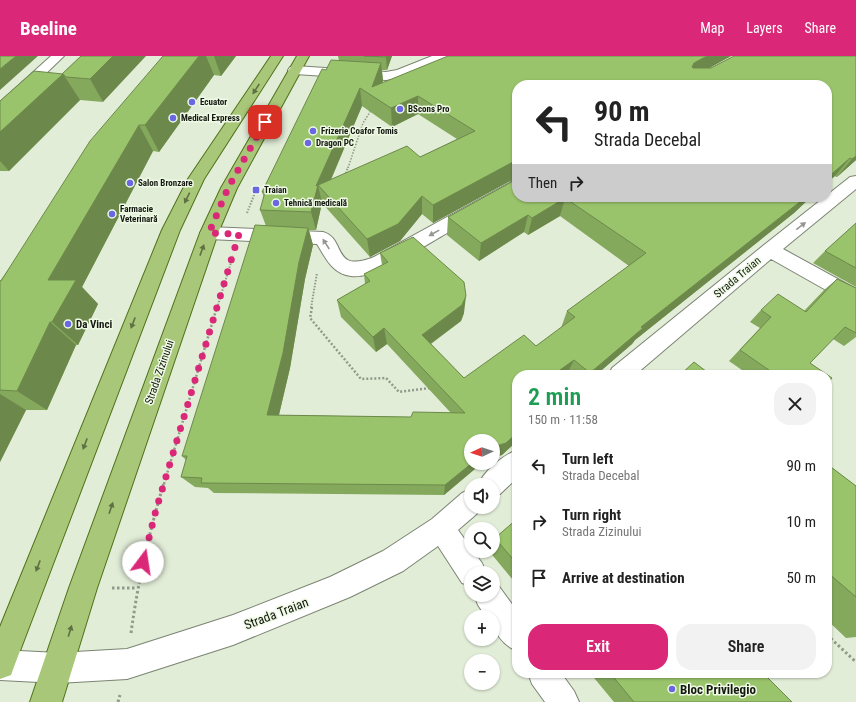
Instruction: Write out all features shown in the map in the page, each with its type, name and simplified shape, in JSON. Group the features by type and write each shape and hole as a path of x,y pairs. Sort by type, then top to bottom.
{"main road":[{"name":"Strada Zizinului","path":"46,702 83,588 209,233 228,188 292,61"},
{"path":"0,664 171,230 196,179 292,61"}],"street":[{"path":"0,110 58,56"},
{"path":"292,61 386,76 400,74 444,56"},
{"name":"Strada Traian","path":"832,200 856,181"},
{"path":"209,233 323,238 337,262 343,267 352,270 360,270 381,262 512,189"},
{"name":"Strada Traian","path":"626,370 830,202"},
{"path":"770,250 856,298"},
{"path":"499,478 512,466"},
{"name":"Strada Traian","path":"0,664 58,668 127,664 239,627 278,613 340,587 393,560 441,528 464,508"},
{"path":"441,528 467,566"},
{"path":"493,602 512,629"},
{"path":"546,678 563,702"}],"path":[{"path":"118,702 127,664 137,588 156,510 239,234 259,183"},
{"path":"832,640 856,662"}],"building":[{"path":"0,56 16,56 0,69"},
{"path":"81,56 113,56 90,79 66,77 62,74"},
{"path":"163,56 199,56 145,125 139,125 48,280 76,280 52,322 50,322 17,391 0,390 0,281 90,141"},
{"path":"364,56 386,56 386,57"},
{"path":"448,56 707,56 694,63 692,67 711,68 734,56 856,56 856,156 852,159 850,158 832,174 832,80 512,80 512,163 433,205 422,196 398,224 367,239 318,185 311,212 260,210 265,192 262,192 322,69 326,70 331,60 381,63 372,87","holes":["360,88 391,108 418,96 475,131 420,157 407,146 316,186"]},
{"path":"34,71 63,74 0,132 0,101"},
{"path":"512,182 512,202 558,202 532,218 528,215 481,243 448,217"},
{"path":"571,202 800,202 641,327 643,328 594,370 586,370 574,360 560,370 512,370 512,438 506,443 500,445 500,434 464,434 464,470 445,485 201,483 202,478 181,477 187,456 182,456 255,225 308,228 299,262 283,353 267,415 411,417 413,412 465,413 384,328 373,337 337,300 370,281 364,274 388,262 380,253 413,237 464,282 466,296 462,305 422,335 464,378 524,335 536,346 575,317 567,311 646,253"},
{"path":"856,223 856,268 825,251"},
{"path":"837,279 856,288 856,333 845,327 810,363 820,370 769,370 740,350 771,317 761,310 778,294 806,312"},
{"path":"694,362 704,370 685,370"},
{"path":"832,468 856,486 856,597 832,576"},
{"path":"512,523 512,558 500,544 500,534"},
{"name":"Bloc Privilegio","path":"614,678 768,678 792,702 634,702"}],"place":[{"name":"Ecuator","path":"192,102"},
{"name":"BScons Pro","path":"400,109"},
{"name":"Medical Express","path":"173,118"},
{"name":"Frizerie Coafor Tomis","path":"313,131"},
{"name":"Dragon PC","path":"308,143"},
{"name":"Salon Bronzare","path":"130,183"},
{"name":"Traian","path":"256,190"},
{"name":"Tehnică medicală","path":"276,203"},
{"name":"Farmacie Veterinară","path":"112,214"},
{"name":"Da Vinci","path":"68,324"},
{"name":"Bloc Privilegio","path":"672,689"}],"route":[{"path":"143,562 156,510 239,234 209,233 228,188 265,122"}]}
